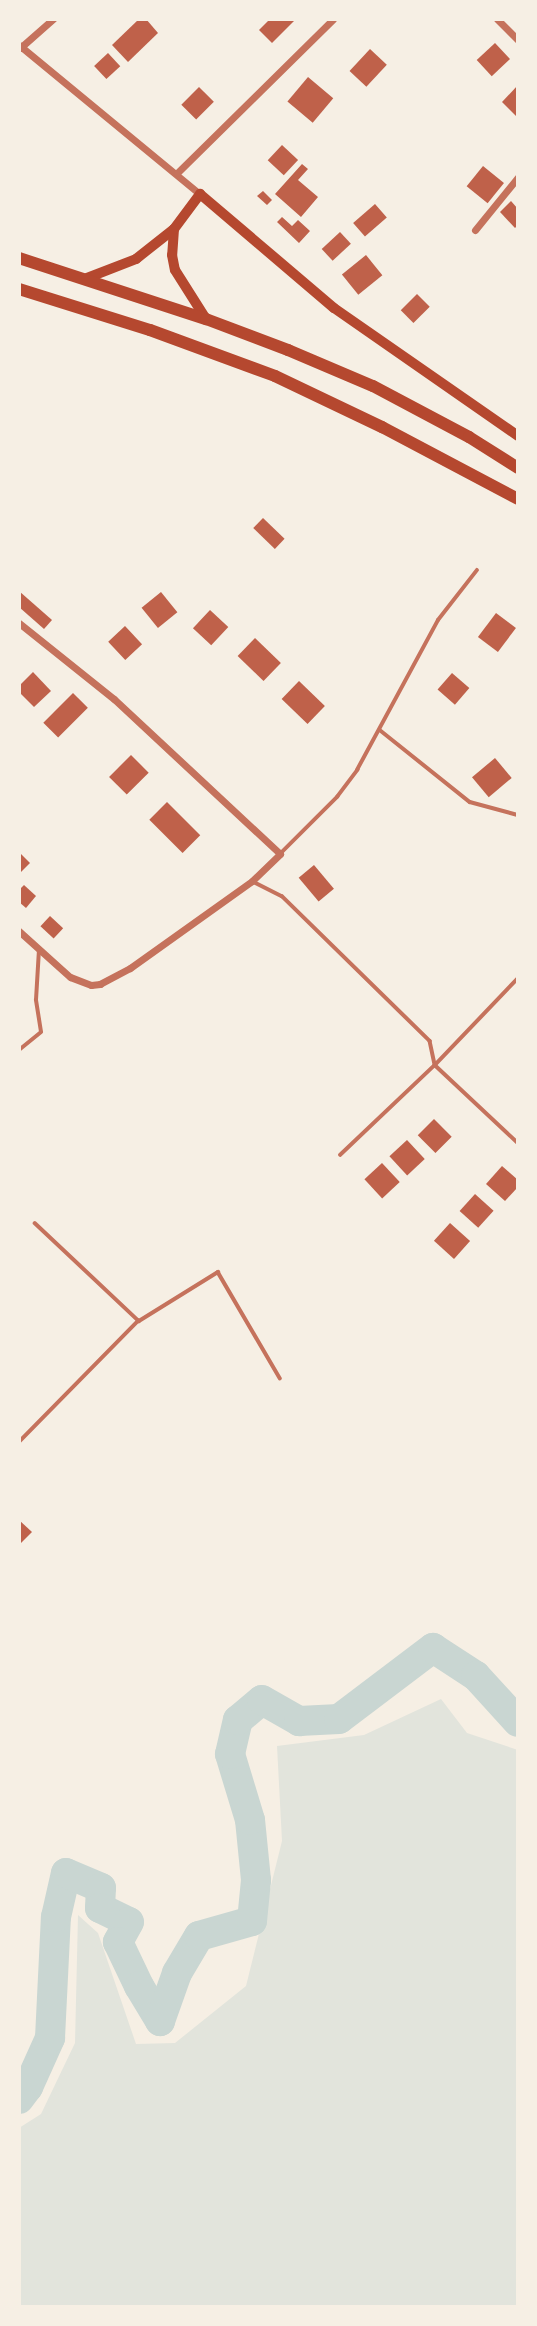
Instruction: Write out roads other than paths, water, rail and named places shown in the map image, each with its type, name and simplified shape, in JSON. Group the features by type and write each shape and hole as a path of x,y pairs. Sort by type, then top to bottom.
{"highway":[{"path":"19,258 206,319 373,386 469,437 518,468"},
{"path":"19,289 150,330 275,376 382,427 518,499"}],"main road":[{"path":"87,278 136,259 174,229 200,194 334,308 518,436"},
{"path":"174,229 172,256 176,270 206,319"}],"street":[{"path":"53,19 20,47 200,194"},
{"path":"177,173 333,19"},
{"path":"497,19 518,40"},
{"path":"475,230 518,177"},
{"path":"19,622 114,699 280,854 252,881 131,968 100,984 91,985 70,977 19,931"}],"lane":[{"path":"280,854 337,797 380,730 438,620 477,570"},
{"path":"380,730 470,802 518,815"},
{"path":"252,881 282,896 430,1041 435,1065 518,1143"},
{"path":"19,1050 41,1032 36,1000 39,949"},
{"path":"340,1155 435,1065 518,978"},
{"path":"35,1223 139,1321"},
{"path":"19,1442 139,1321 218,1272 280,1378"}],"waterway":[{"path":"19,2099 28,2087 50,2038 56,1917 66,1873 101,1888 100,1908 129,1922 118,1942 139,1986 160,2021 177,1973 199,1936 252,1921 256,1880 250,1820 230,1754 238,1720 262,1700 299,1721 339,1719 433,1648 476,1676 518,1722"}]}
